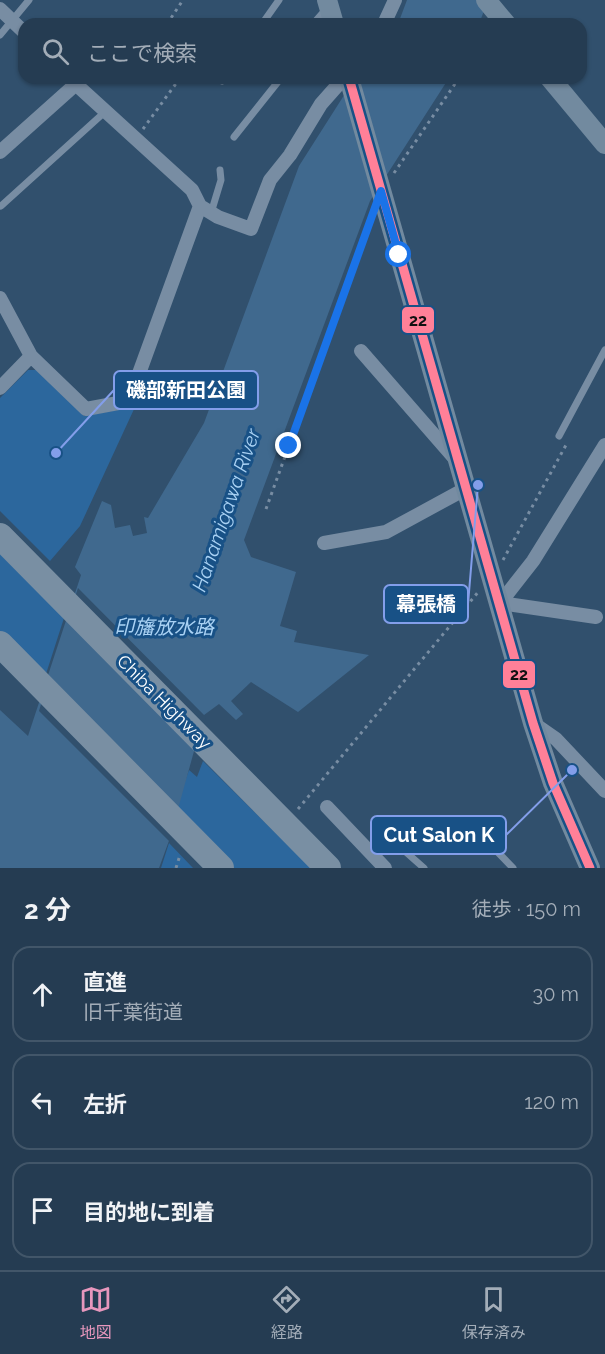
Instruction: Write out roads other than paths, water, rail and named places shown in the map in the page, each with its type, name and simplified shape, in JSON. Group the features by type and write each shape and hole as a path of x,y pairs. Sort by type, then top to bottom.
{"highway":[{"name":"Chiba Highway","path":"0,536 328,868"},
{"path":"0,644 221,868"}],"street":[{"path":"387,18 395,0"},
{"path":"490,4 501,18"},
{"path":"0,9 18,25"},
{"path":"0,152 69,84"},
{"path":"76,84 107,110 192,190 206,209 251,229 270,180 290,155 321,104 343,84"},
{"path":"349,84 500,603 532,723 554,783 590,868"},
{"path":"555,84 605,144"},
{"path":"0,298 31,356 86,409 129,401 206,209"},
{"path":"361,351 459,464"},
{"path":"0,388 31,356"},
{"path":"500,603 533,561 605,445"},
{"path":"324,543 386,532 466,488"},
{"path":"500,603 596,617"},
{"path":"532,723 556,739 605,791"},
{"path":"327,807 385,868"}],"lane":[{"path":"0,34 28,0"},
{"path":"266,18 279,0"},
{"path":"234,138 277,84"},
{"path":"2,206 107,110"},
{"path":"206,209 221,180 220,170"},
{"path":"559,436 605,350"},
{"path":"451,826 488,842 513,868"},
{"path":"390,838 424,868"}],"water":[{"path":"407,0 488,0 481,18 400,18"},
{"name":"印旛放水路","path":"351,84 445,84 370,201 244,540 251,557 296,572 280,626 297,631 294,642 369,655 298,712 251,682 231,701 243,714 236,720 219,704 204,715 170,838 159,868 0,868 0,710 28,736 81,575 75,567 102,501 111,505 115,528 130,525 133,536 147,533 144,517 148,518 204,423 299,166"}],"place":[{"name":"磯部新田公園","path":"56,453"},
{"name":"幕張橋","path":"478,485"},
{"name":"Cut Salon K","path":"572,770"}],"water label":[{"name":"Hanamigawa River","path":"226,510"}]}
